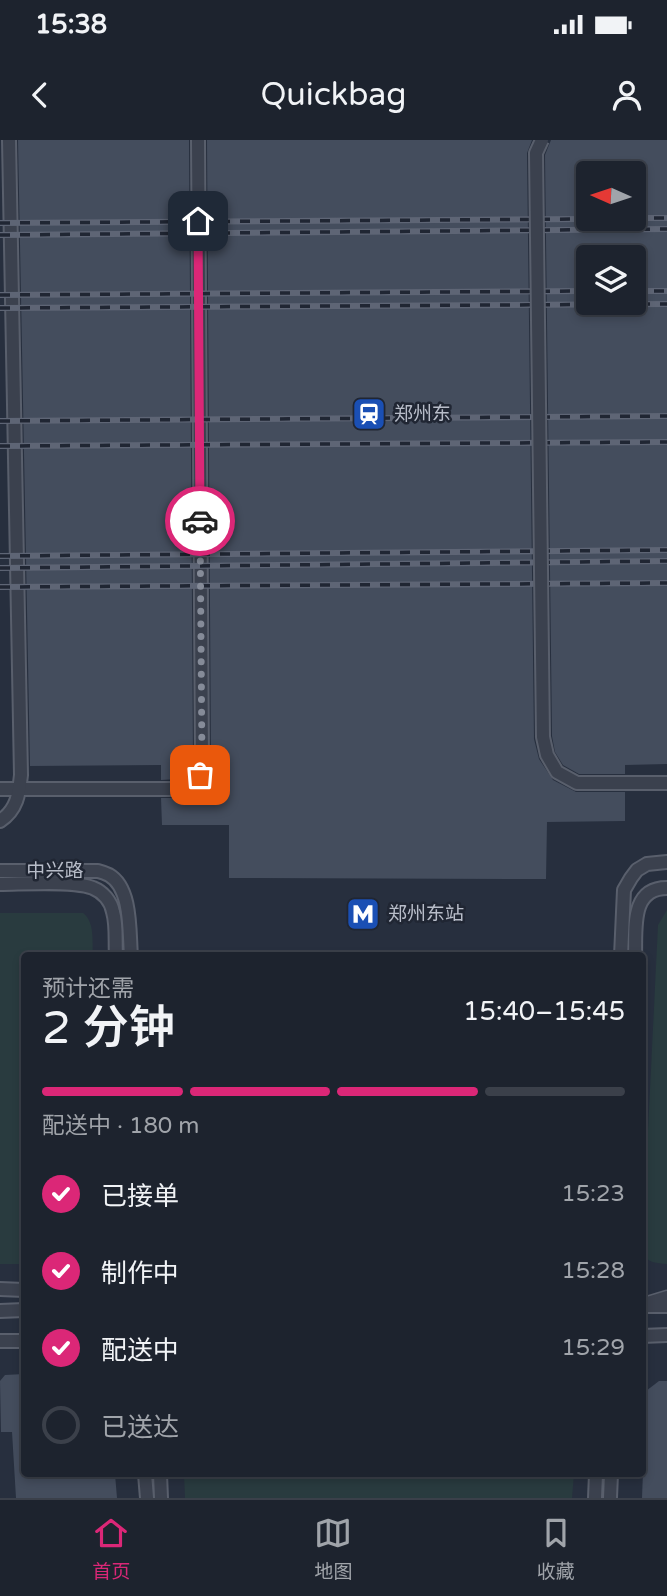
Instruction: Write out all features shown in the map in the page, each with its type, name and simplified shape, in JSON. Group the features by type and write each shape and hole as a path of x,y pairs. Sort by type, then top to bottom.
{"street":[{"path":"0,821 14,807 19,794 21,775 9,140"},
{"path":"0,789 174,789 188,786 200,775 198,140"},
{"path":"542,140 536,153 543,737 547,755 557,772 577,783 667,783"},
{"path":"621,952 624,890 637,870 648,864 661,862"},
{"name":"中兴路","path":"0,871 98,871 109,875 123,893 128,911 131,952"},
{"name":"中兴路","path":"0,884 77,884 91,887 108,898 114,912 116,952"},
{"path":"635,952 637,909 647,894 664,888"},
{"path":"0,1289 21,1290"},
{"path":"646,1304 667,1296"},
{"path":"646,1305 667,1306"},
{"path":"0,1311 21,1310"},
{"path":"646,1336 667,1335"},
{"path":"0,1341 21,1341"},
{"path":"145,1477 146,1498"},
{"path":"160,1477 161,1498"},
{"path":"595,1498 596,1477"},
{"path":"610,1498 611,1477"}],"shaded area":[{"path":"667,910 667,1264 652,1262 646,1257 646,1178 658,925"},
{"path":"0,913 83,913 91,927 93,952 21,952 21,1264 0,1264"},
{"path":"184,1477 574,1477 572,1498 185,1498"}],"building":[{"path":"18,140 189,140 193,760 186,776 178,779 161,780 161,765 30,766"},
{"path":"207,140 532,140 527,153 534,739 539,759 553,780 576,792 625,792 625,821 547,822 546,879 229,878 229,825 162,825 161,798 176,798 196,790 205,781 211,761"},
{"path":"551,140 667,140 667,764 625,765 625,774 579,774 563,765 555,752 552,736 545,155"},
{"path":"21,1374 21,1477 115,1477 117,1498 16,1498 12,1432 1,1432 0,1381 5,1375"},
{"path":"659,1381 667,1381 667,1498 642,1498 643,1477 646,1477 646,1391"}],"railway":[{"path":"646,218 667,218"},
{"path":"0,223 576,219"},
{"path":"0,235 667,229"},
{"path":"0,295 576,291"},
{"path":"646,291 667,291"},
{"path":"0,308 667,304"},
{"path":"0,421 667,416"},
{"path":"0,446 667,442"},
{"path":"0,556 667,550"},
{"path":"0,568 667,561"},
{"path":"0,587 667,583"}],"way so far":[{"path":"200,521 200,775"}],"place":[{"name":"郑州东","path":"369,414"},
{"name":"郑州东站","path":"363,914"}],"route":[{"path":"198,221 200,521"}]}
